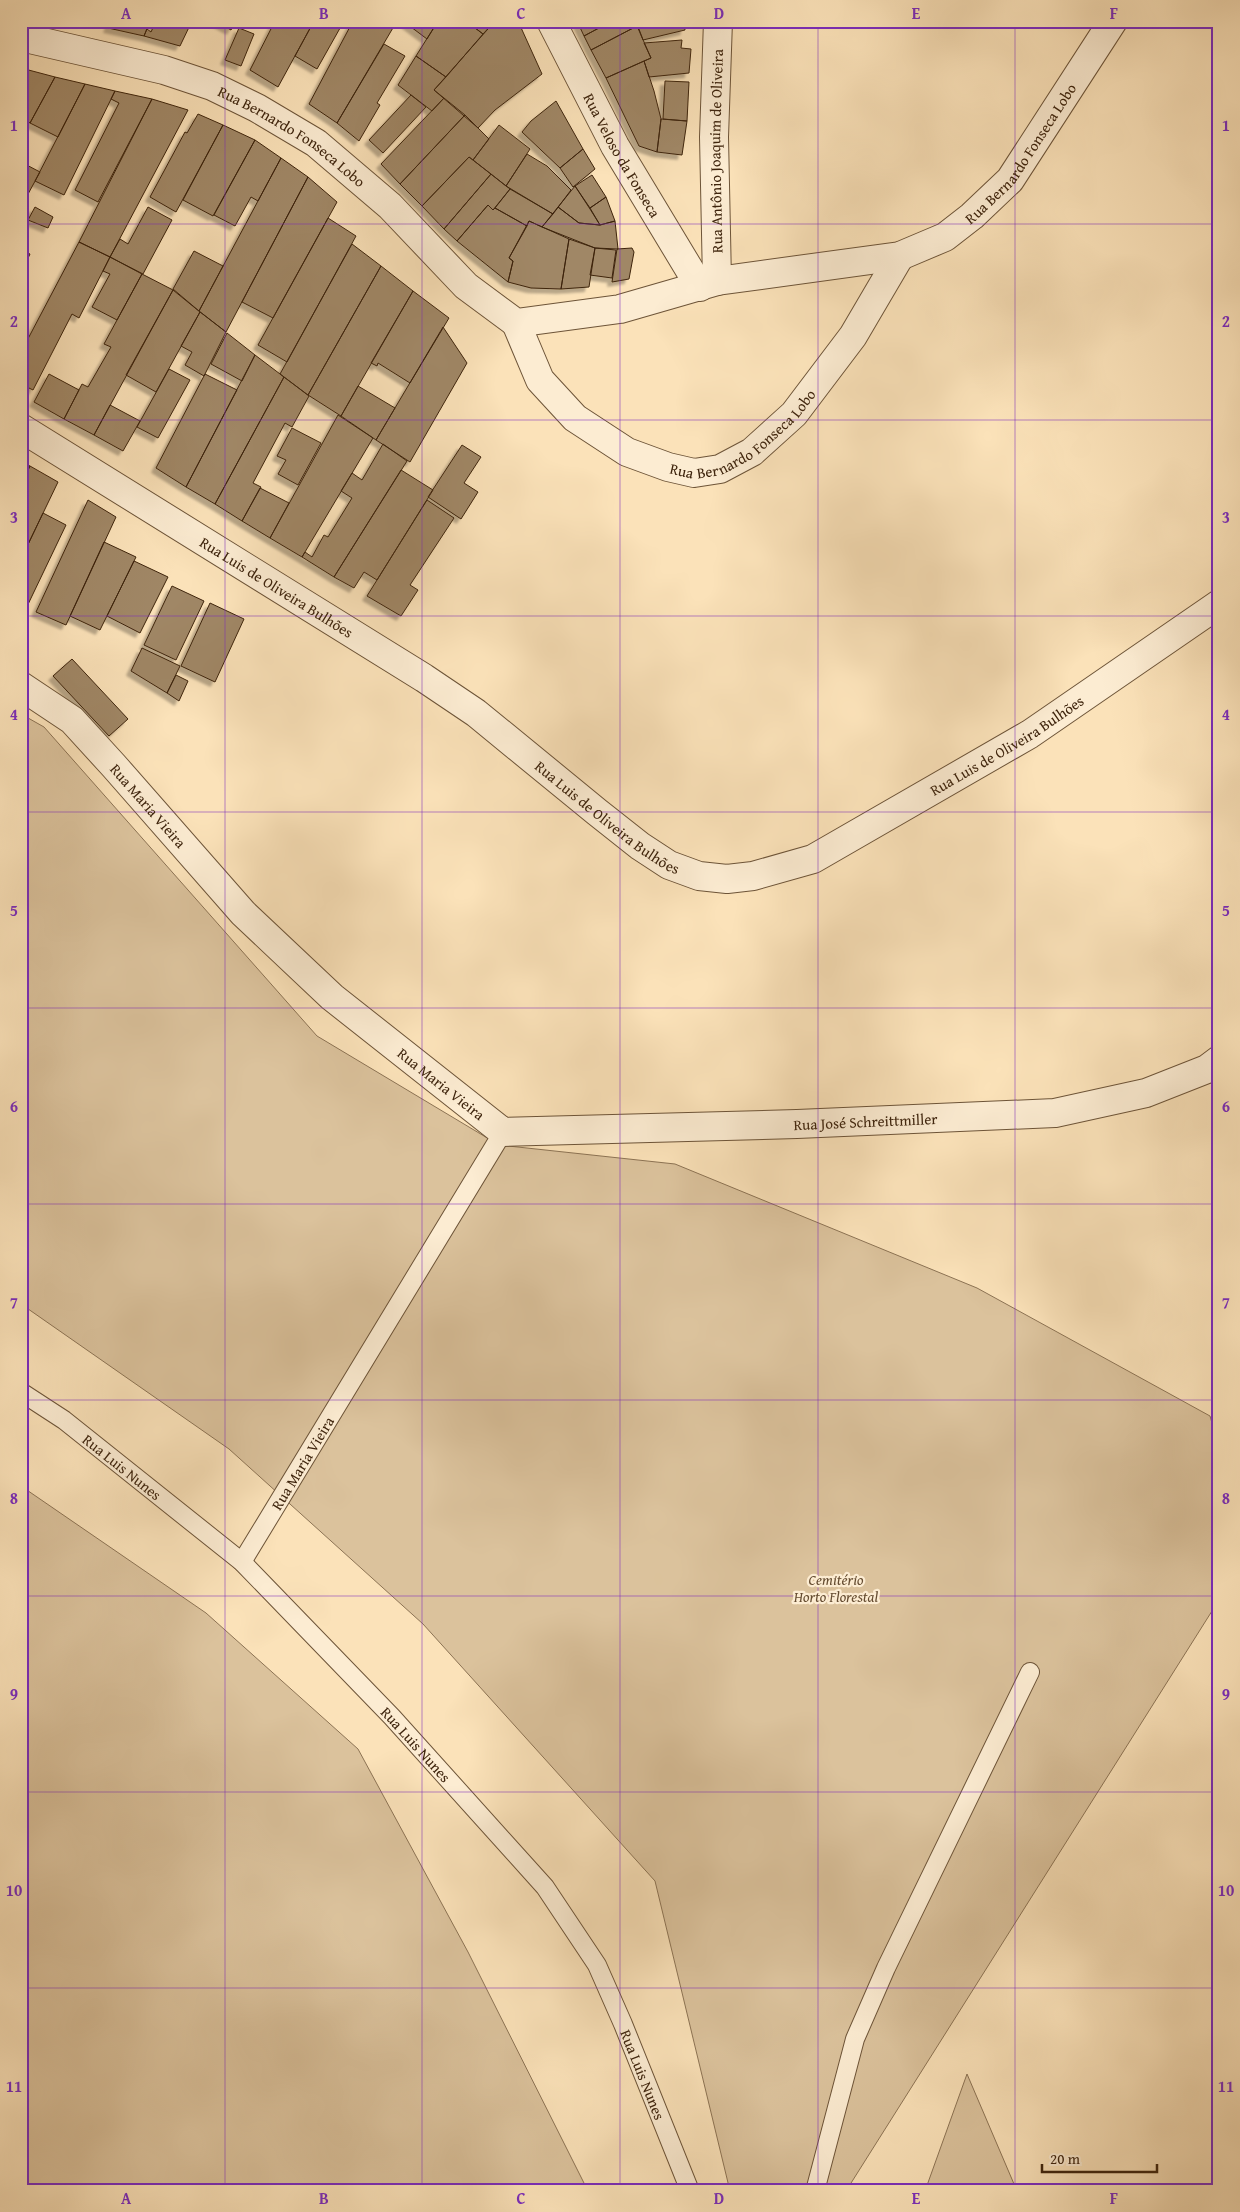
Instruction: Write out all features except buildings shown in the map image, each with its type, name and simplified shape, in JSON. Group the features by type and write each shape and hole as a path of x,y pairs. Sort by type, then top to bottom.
{"street":[{"name":"Rua Veloso da Fonseca","path":"551,21 615,146 708,284"},
{"name":"Rua Antônio Joaquim de Oliveira","path":"708,284 718,21"},
{"name":"Rua Bernardo Fonseca Lobo","path":"516,323 620,309 708,284 900,256 945,237 972,216 1010,180 1113,21"},
{"name":"Rua Bernardo Fonseca Lobo","path":"21,37 164,70 212,86 257,108 316,143 390,206 466,286 516,323 540,380 575,418 627,452 668,467 694,473 720,469 752,452 794,414 853,336 900,256"},
{"name":"Rua Luis de Oliveira Bulhões","path":"21,428 424,678 476,713 542,769 640,846 669,865 698,876 727,879 753,876 813,858 1030,734 1219,604"},
{"name":"Rua Maria Vieira","path":"21,686 72,720 243,913 332,997 503,1132"},
{"name":"Rua José Schreittmiller","path":"503,1132 797,1124 1055,1114 1146,1093 1207,1069 1219,1060"}],"lane":[{"name":"Rua Maria Vieira","path":"242,1562 503,1132"},
{"name":"Rua Luis Nunes","path":"21,1392 64,1420 242,1562 392,1716 545,1888 597,1965 623,2024 690,2191"},
{"path":"815,2191 855,2039 890,1959 1030,1672"}],"green space":[{"name":"Cemitério Horto Florestal","path":"21,714 44,727 317,1036 499,1145 675,1164 977,1288 1210,1416 1219,1448 1219,1596 1212,1611 846,2191 730,2191 655,1881 423,1624 229,1449 21,1304"},
{"path":"21,1486 206,1613 358,1749 468,1952 588,2191 21,2191"},
{"path":"967,2074 1017,2191 925,2191"}]}
